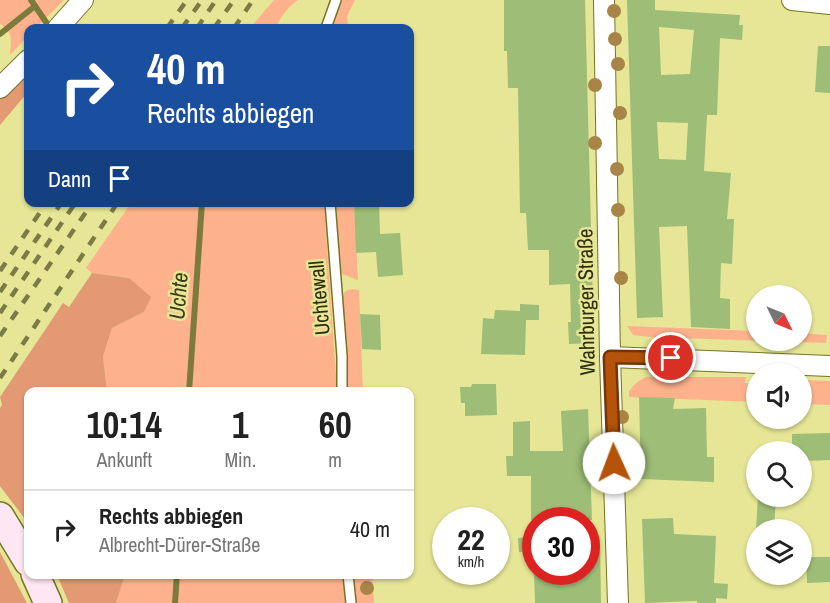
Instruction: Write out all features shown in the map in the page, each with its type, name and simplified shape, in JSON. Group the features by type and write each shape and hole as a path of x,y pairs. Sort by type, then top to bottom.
{"street":[{"path":"63,24 83,0"},
{"name":"Wahrburger Straße","path":"604,0 610,357 618,603"},
{"path":"792,0 830,4"},
{"path":"0,88 24,64"},
{"path":"610,357 830,366"},
{"path":"0,516 24,555"},
{"path":"37,579 48,603"}],"lane":[{"path":"327,24 336,0"},
{"name":"Uchtewall","path":"330,207 342,356 342,387"},
{"path":"349,579 351,603"}],"shaded area":[{"path":"0,0 64,0 40,24 24,24 24,40 10,55 10,34 0,24"},
{"path":"274,0 298,0 285,12 278,24 253,24"},
{"path":"342,0 355,0 347,16 348,24 334,24"},
{"path":"24,78 24,97 0,125 0,99"},
{"path":"128,207 324,207 337,387 107,387 103,357 112,328 144,312 129,278 92,273 86,268"},
{"path":"336,207 354,207 358,280 342,274"},
{"path":"92,273 129,278 151,297 144,312 112,328 103,357 107,387 24,387 24,518 0,486 0,408 2,405 0,397 63,303 69,307"},
{"path":"359,290 363,387 344,387 340,304 345,291"},
{"path":"627,326 746,331 746,340 650,337 633,335"},
{"path":"812,334 827,335 826,343 812,343"},
{"path":"646,377 746,377 746,402 629,397 629,391 637,382"},
{"path":"812,380 830,381 830,405 812,404"},
{"path":"0,552 27,603 0,603"},
{"path":"59,579 124,579 116,603 69,603"},
{"path":"124,579 345,579 347,603 116,603"},
{"path":"352,579 372,579 374,603 355,603"}],"building":[{"path":"504,0 585,0 594,343 569,344 570,284 549,285 549,250 528,250 526,213 520,213 518,88 508,88 507,51 504,51"},
{"path":"627,0 655,0 655,10 740,15 739,25 743,25 742,40 720,38 717,115 707,115 704,171 731,173 727,219 734,219 732,264 721,263 720,298 730,299 730,329 691,327 687,226 659,227 663,317 637,318","holes":["659,27 694,30 690,74 661,75","657,122 688,123 686,160 659,159"]},
{"path":"818,46 830,46 830,93 815,92"},
{"path":"354,207 379,207 380,234 400,233 403,275 378,277 376,252 356,253"},
{"path":"520,304 539,305 539,320 526,320 525,355 481,354 483,318 494,319 495,310 520,311"},
{"path":"360,314 380,315 381,350 362,349"},
{"path":"472,384 496,384 497,415 465,416 465,403 461,403 460,387 471,387"},
{"path":"639,397 675,398 673,409 706,408 707,457 714,457 714,482 641,479"},
{"path":"588,409 592,507 531,507 531,476 507,476 506,456 513,456 513,422 530,421 530,451 563,451 561,411"},
{"path":"830,433 830,460 812,461 812,441 792,441 792,434"},
{"path":"757,507 775,507 775,519 757,519"},
{"path":"673,518 674,534 716,536 714,583 728,584 727,599 716,598 716,603 697,603 697,601 645,603 642,519"},
{"path":"518,538 522,538 522,552 519,552"},
{"path":"600,540 601,603 535,603 534,585 600,585"},
{"path":"812,557 830,557 830,582 812,583"}],"waterway":[{"name":"Uchte","path":"31,0 47,24"},
{"path":"0,34 35,6"},
{"name":"Uchte","path":"189,387 202,207"},
{"name":"Uchte","path":"175,603 177,579"}],"railway":[{"path":"170,24 187,0"},
{"path":"185,24 202,0"},
{"path":"200,24 216,0"},
{"path":"217,24 234,0"},
{"path":"237,24 253,0"},
{"path":"0,271 44,207"},
{"path":"0,292 59,207"},
{"path":"0,313 73,207"},
{"path":"0,336 90,207"},
{"path":"0,378 115,207"}],"route":[{"path":"614,463 610,357 671,358"}]}
